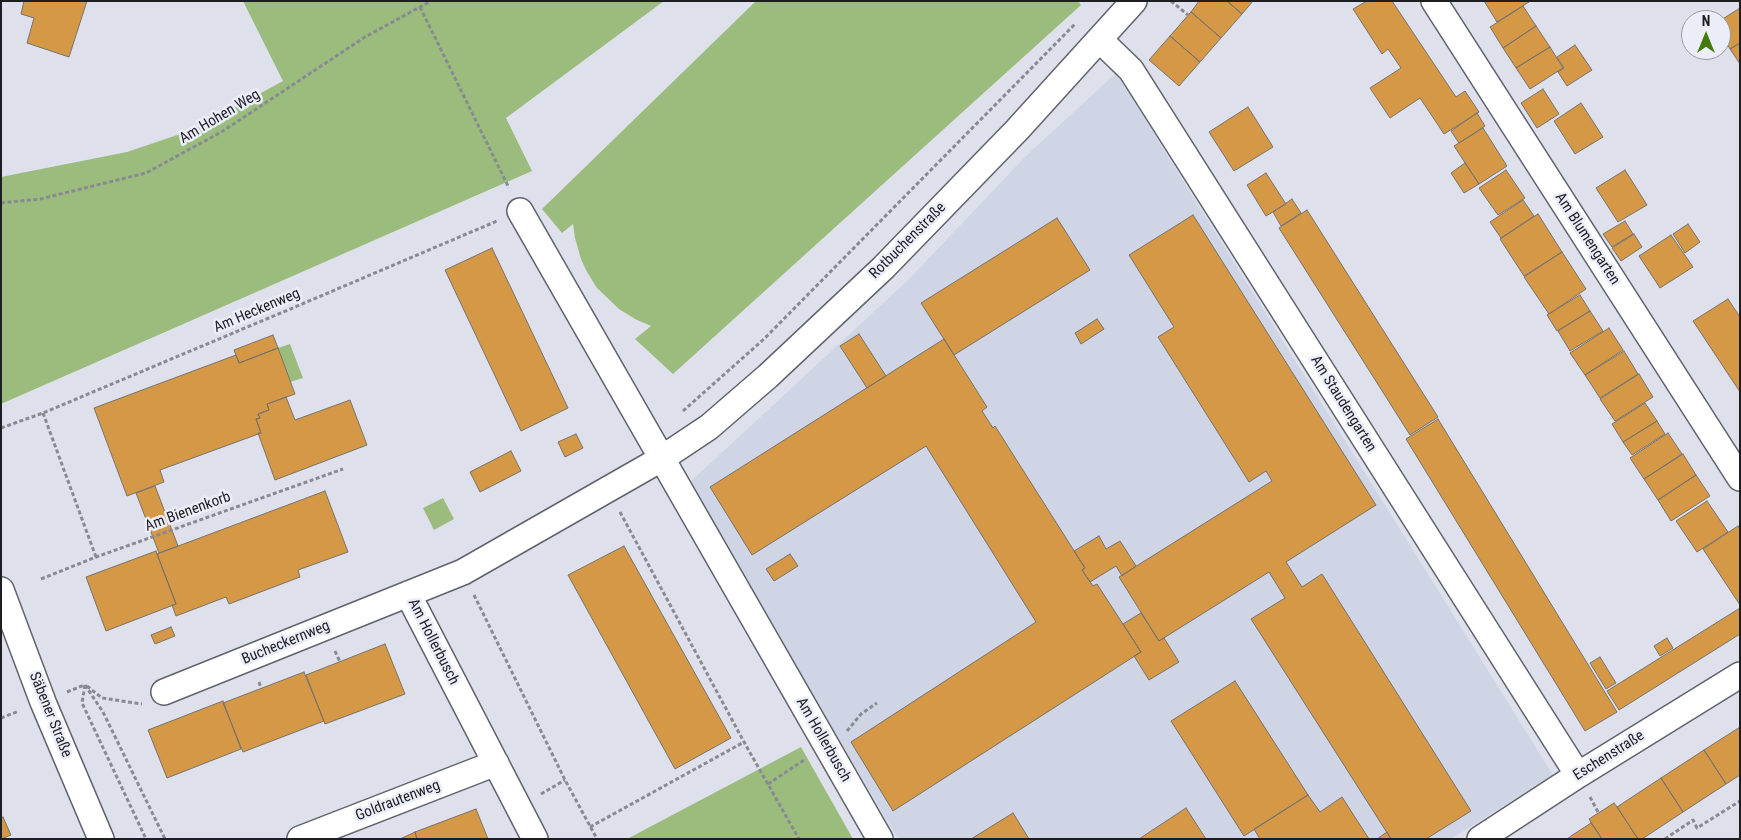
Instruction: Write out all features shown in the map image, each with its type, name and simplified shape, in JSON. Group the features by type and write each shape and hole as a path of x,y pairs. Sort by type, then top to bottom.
{"street":[{"name":"Rotbuchenstraße","path":"656,449 709,427 768,376 877,274 1017,130 1134,1"},
{"name":"Am Blumengarten","path":"1434,1 1740,478"},
{"name":"Am Staudengarten","path":"1100,40 1131,70 1578,775"},
{"name":"Am Hollerbusch","path":"520,211 880,839"},
{"name":"Am Hollerbusch","path":"535,839 408,594 463,572 607,490 656,449"},
{"name":"Säbener Straße","path":"1,590 44,702 101,839"},
{"name":"Bucheckernweg","path":"164,692 408,594"},
{"name":"Eschenstraße","path":"1480,839 1578,775 1740,675"},
{"name":"Goldrautenweg","path":"300,839 496,763"}],"path":[{"name":"Am Hohen Weg","path":"1,203 40,200 146,173 223,130 365,37 431,1"},
{"path":"1171,1 1188,15"},
{"path":"420,7 520,211"},
{"path":"656,449 1080,19"},
{"name":"Am Heckenweg","path":"1,428 44,413 520,211"},
{"path":"44,413 96,557"},
{"name":"Am Bienenkorb","path":"41,579 96,557 342,469"},
{"path":"607,490 799,839"},
{"path":"463,572 565,780 597,839"},
{"path":"85,684 102,698 150,705 158,702 164,692"},
{"path":"85,684 82,703 146,839"},
{"path":"85,684 103,712 165,839"},
{"path":"590,827 744,742"},
{"path":"1665,839 1693,820 1697,828 1740,801"}],"shaded area":[{"path":"1116,73 1553,775 1451,839 898,839 688,484 908,280 1027,155"}],"green space":[{"path":"243,1 664,1 506,118 532,171 1,404 1,177 127,152 195,129 283,81"},
{"path":"756,1 1078,1 1081,5 673,374 635,339 651,326 619,309 597,288 581,259 573,224 562,233 542,209"},
{"path":"290,344 303,378 290,382 278,348"},
{"path":"443,498 454,519 434,530 423,508"},
{"path":"801,747 853,839 627,839"}],"building":[{"path":"24,1 87,1 69,57 27,43 34,18 21,14"},
{"path":"1199,1 1227,1 1242,14 1221,38 1191,12"},
{"path":"1227,1 1253,1 1242,14"},
{"path":"1367,1 1392,1 1456,97 1465,91 1479,112 1444,134 1420,98 1390,118 1370,88 1401,68 1388,49 1382,54 1353,9"},
{"path":"1484,1 1528,1 1529,2 1497,22"},
{"path":"1523,6 1536,26 1503,48 1490,27"},
{"path":"1740,8 1740,43 1731,48 1731,14"},
{"path":"1191,12 1221,38 1200,62 1170,36"},
{"path":"1536,26 1550,47 1516,68 1503,48"},
{"path":"1170,36 1200,62 1179,86 1149,60"},
{"path":"1740,43 1740,64 1731,50 1731,48"},
{"path":"1575,45 1592,70 1567,86 1558,72 1564,68 1557,57"},
{"path":"1550,47 1563,68 1530,89 1516,68"},
{"path":"1543,89 1559,114 1537,128 1521,103"},
{"path":"1581,103 1603,137 1575,154 1554,121"},
{"path":"1248,107 1273,147 1234,171 1209,132"},
{"path":"1477,113 1485,126 1459,143 1451,131"},
{"path":"1483,128 1507,166 1479,184 1454,146"},
{"path":"1465,163 1479,184 1464,193 1451,173"},
{"path":"1506,170 1525,198 1498,215 1479,188"},
{"path":"1625,170 1647,205 1618,222 1596,188"},
{"path":"1266,173 1286,204 1266,216 1247,185"},
{"path":"1292,199 1301,213 1281,226 1273,212"},
{"path":"1523,200 1534,216 1501,238 1490,222"},
{"path":"1307,210 1438,417 1410,435 1279,228"},
{"path":"1538,214 1562,252 1524,276 1500,239"},
{"path":"1193,215 1376,505 1286,562 1302,587 1322,574 1471,811 1426,839 1391,839 1251,619 1285,598 1269,572 1159,641 1119,577 1272,481 1266,471 1249,482 1158,337 1174,327 1129,255"},
{"path":"1057,218 1090,270 954,355 921,303"},
{"path":"1625,221 1633,234 1612,247 1603,234"},
{"path":"1688,224 1700,242 1685,253 1673,234"},
{"path":"1634,234 1642,247 1621,261 1612,248"},
{"path":"1671,235 1693,267 1660,288 1639,256"},
{"path":"492,248 568,408 521,431 445,270"},
{"path":"1562,252 1586,289 1549,314 1524,277"},
{"path":"1580,295 1590,311 1557,331 1547,315"},
{"path":"1728,299 1740,317 1740,392 1693,321"},
{"path":"1590,311 1603,331 1570,351 1558,331"},
{"path":"1097,319 1104,329 1081,344 1075,333"},
{"path":"1609,328 1623,350 1585,375 1570,353"},
{"path":"859,334 886,376 867,388 840,346"},
{"path":"273,335 278,348 239,363 234,350"},
{"path":"944,339 987,407 982,411 993,428 995,426 1085,568 1082,570 1093,586 1097,584 1141,652 893,811 851,742 1036,622 926,446 752,555 710,487"},
{"path":"278,348 295,394 267,404 269,410 258,414 260,418 256,419 261,433 160,470 164,482 127,496 94,408 236,355 239,363"},
{"path":"1624,351 1638,374 1600,398 1585,375"},
{"path":"1639,374 1653,397 1615,421 1600,399"},
{"path":"286,397 295,420 350,400 367,445 275,480 258,433 261,433 256,419 260,418 258,414 269,410 267,404"},
{"path":"1645,403 1657,421 1623,442 1612,424"},
{"path":"1438,419 1617,712 1585,731 1406,439"},
{"path":"1657,421 1665,434 1632,455 1623,442"},
{"path":"1668,433 1682,454 1644,479 1630,458"},
{"path":"576,434 583,448 565,457 558,442"},
{"path":"511,451 521,471 480,492 470,472"},
{"path":"1683,454 1696,475 1658,500 1644,479"},
{"path":"1696,475 1710,496 1671,521 1658,500"},
{"path":"155,486 178,546 159,553 136,493"},
{"path":"325,491 348,552 298,570 300,577 229,604 226,597 176,616 172,605 176,604 157,554"},
{"path":"1707,501 1728,532 1697,552 1676,521"},
{"path":"1738,526 1740,529 1740,605 1703,549"},
{"path":"1099,536 1106,549 1120,541 1136,566 1122,576 1116,566 1090,582 1082,570 1085,568 1074,551"},
{"path":"624,546 731,738 675,769 568,575"},
{"path":"156,551 176,604 106,631 86,577"},
{"path":"790,554 798,566 774,581 766,569"},
{"path":"1740,608 1740,634 1619,710 1607,691"},
{"path":"1141,613 1159,641 1164,638 1179,662 1149,680 1134,656 1141,652 1123,624"},
{"path":"171,627 175,636 155,644 151,635"},
{"path":"1667,638 1673,648 1660,656 1654,646"},
{"path":"385,644 405,694 325,724 306,675"},
{"path":"1600,657 1616,683 1606,689 1590,663"},
{"path":"304,672 324,721 243,752 223,703"},
{"path":"1235,681 1308,795 1244,836 1171,721"},
{"path":"223,701 241,749 167,778 148,730"},
{"path":"1740,727 1740,775 1726,784 1704,750"},
{"path":"1704,750 1726,784 1683,812 1661,778"},
{"path":"1661,778 1683,812 1642,839 1638,839 1617,807"},
{"path":"1308,795 1320,812 1342,797 1369,839 1260,839 1254,829"},
{"path":"1614,803 1638,839 1602,839 1589,819"},
{"path":"1186,808 1206,839 1139,839"},
{"path":"476,809 488,839 417,839 415,832"},
{"path":"1013,813 1029,839 971,839"},
{"path":"3,817 11,835 1,839 1,818"},
{"path":"1591,823 1602,839 1567,839 1571,836"},
{"path":"415,832 417,839 400,839"},
{"path":"1387,832 1391,839 1377,839"}]}
